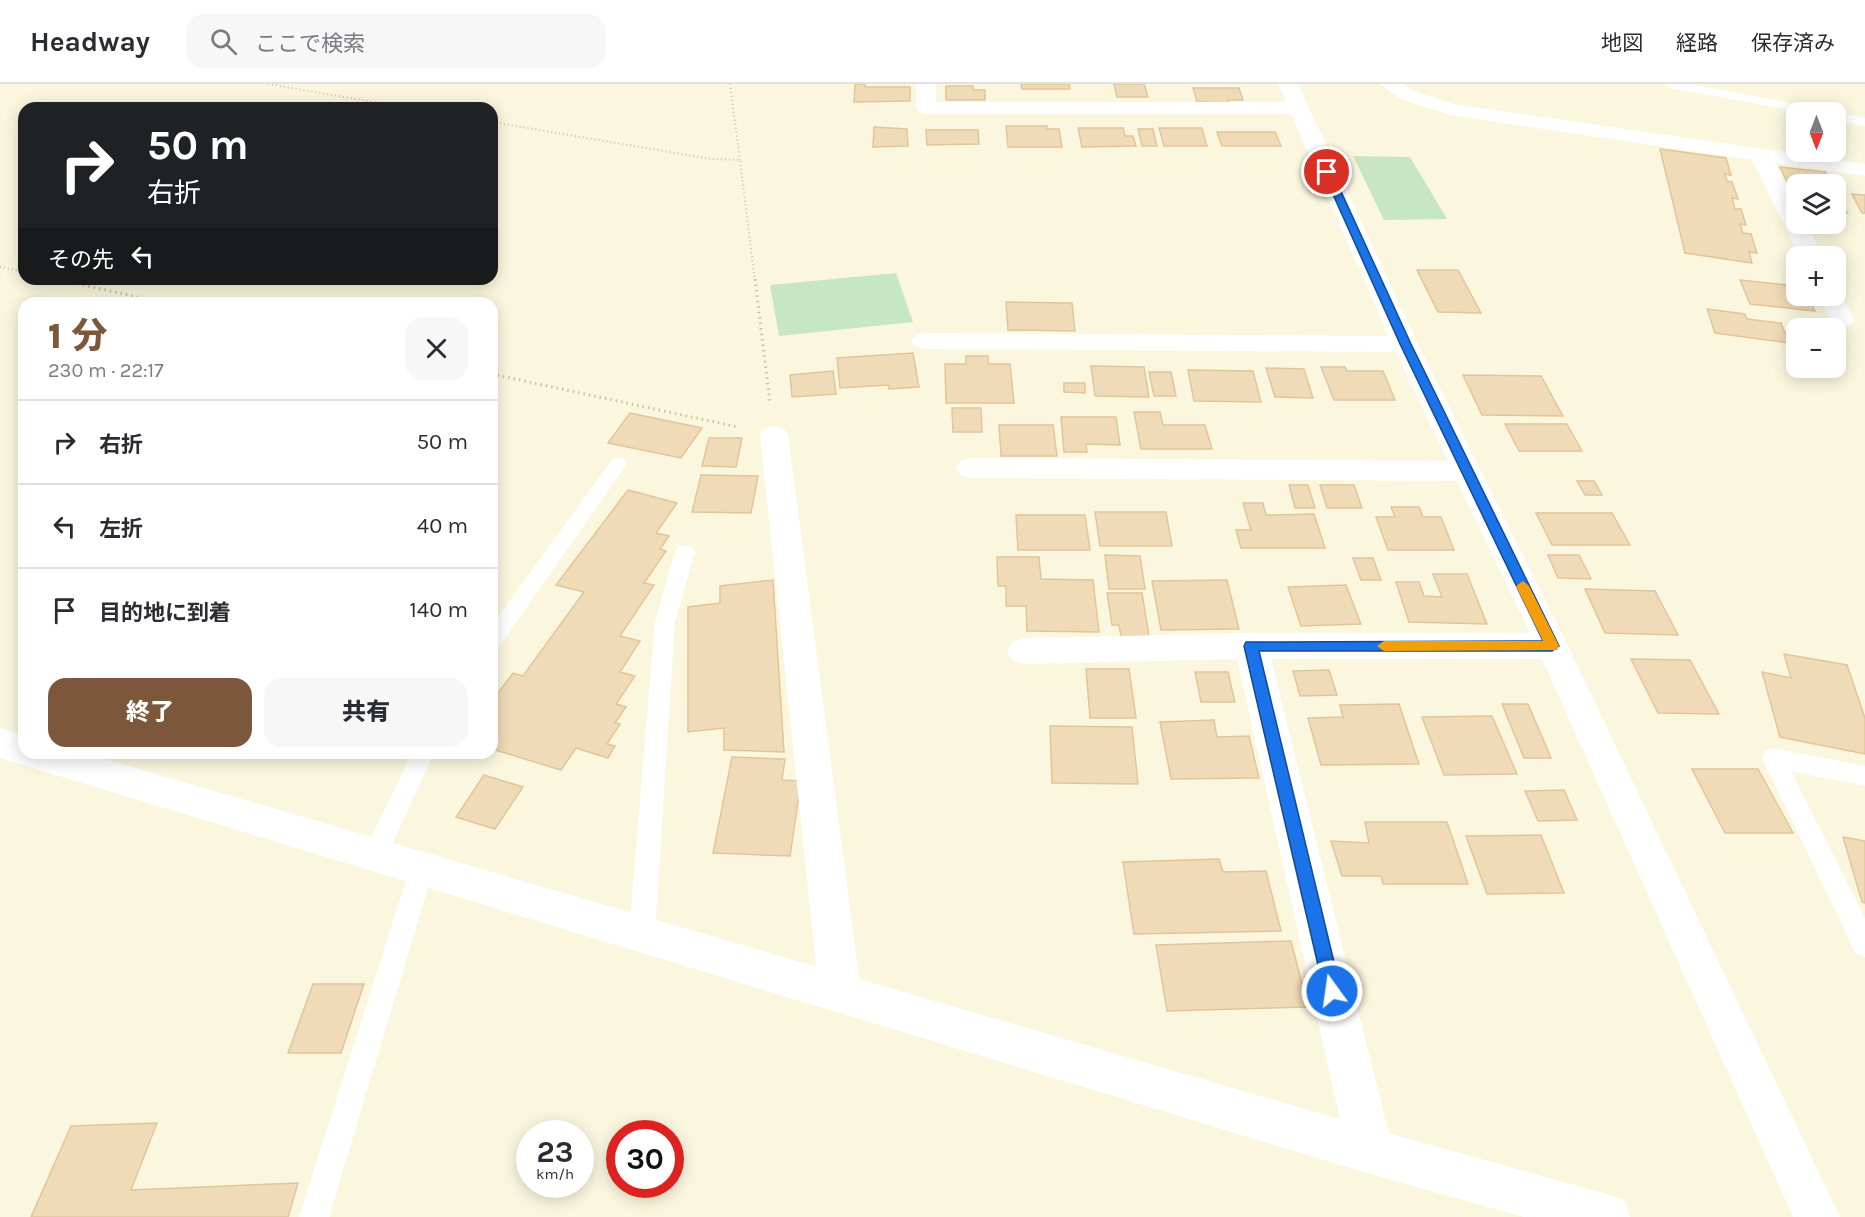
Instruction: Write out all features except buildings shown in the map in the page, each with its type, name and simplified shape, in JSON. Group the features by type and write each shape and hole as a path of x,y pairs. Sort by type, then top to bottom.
{"street":[{"path":"926,84 926,108 1293,96 1405,344 1552,646 1816,1217"},
{"path":"1390,84 1407,95 1450,109 1865,170"},
{"path":"1760,154 1806,246"},
{"path":"924,341 1405,344"},
{"path":"774,435 840,992"},
{"path":"970,468 1467,471"},
{"path":"1024,651 1251,646 1552,646"},
{"path":"1251,646 1370,1151"},
{"path":"0,743 18,748"},
{"path":"57,759 1370,1151 1607,1217"}],"lane":[{"path":"1671,84 1786,106"},
{"path":"1846,118 1865,122"},
{"path":"498,633 618,464"},
{"path":"642,933 665,621 685,552"},
{"path":"1865,776 1773,758 1865,945"},
{"path":"375,854 420,759"},
{"path":"314,1217 422,868"}],"path":[{"path":"268,84 374,102"},
{"path":"498,375 774,435 730,84"},
{"path":"498,123 711,159 740,160"},
{"path":"0,267 18,272"},
{"path":"82,285 136,297"}],"green space":[{"path":"1353,156 1410,157 1447,219 1384,220"},
{"path":"896,273 913,322 779,336 770,285"}],"slow traffic":[{"path":"1384,646 1552,646 1523,586"}],"route":[{"path":"1327,172 1405,344 1552,646 1251,646 1332,991"}]}
